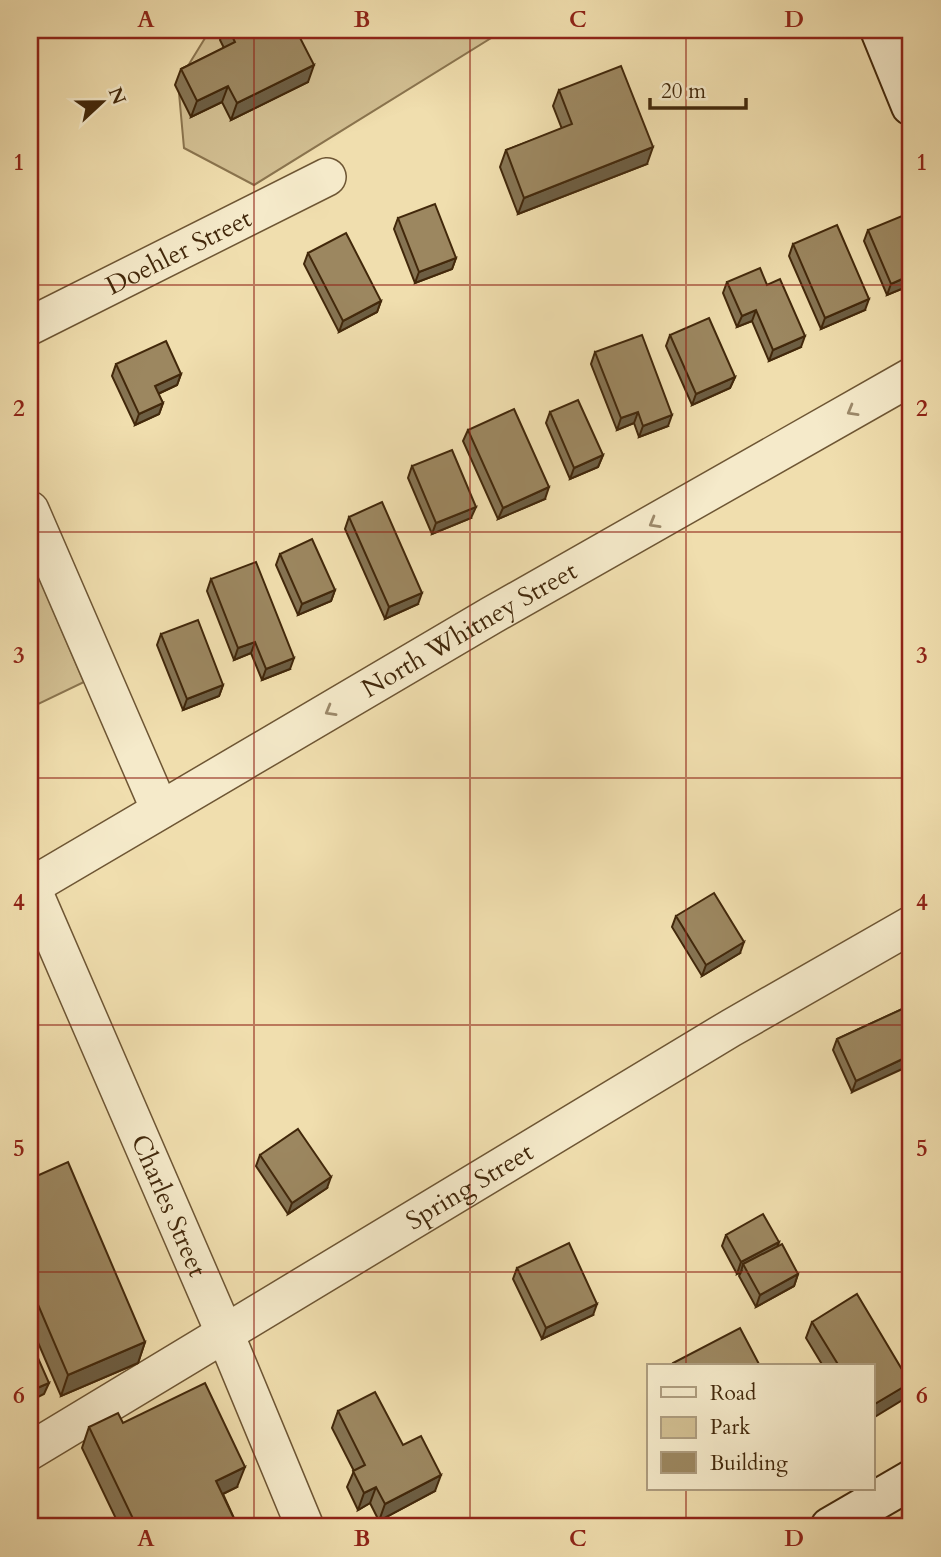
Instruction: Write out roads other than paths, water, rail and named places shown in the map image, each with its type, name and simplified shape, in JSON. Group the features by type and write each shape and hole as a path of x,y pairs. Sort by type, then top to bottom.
{"street":[{"path":"880,30 911,106"},
{"name":"Doehler Street","path":"30,326 327,177"},
{"name":"North Whitney Street","path":"31,886 492,615 911,377"},
{"path":"30,510 160,810"},
{"name":"Charles Street","path":"31,886 225,1334 305,1527"},
{"name":"Spring Street","path":"30,1451 732,1028 911,925"},
{"path":"830,1527 911,1480"}]}
